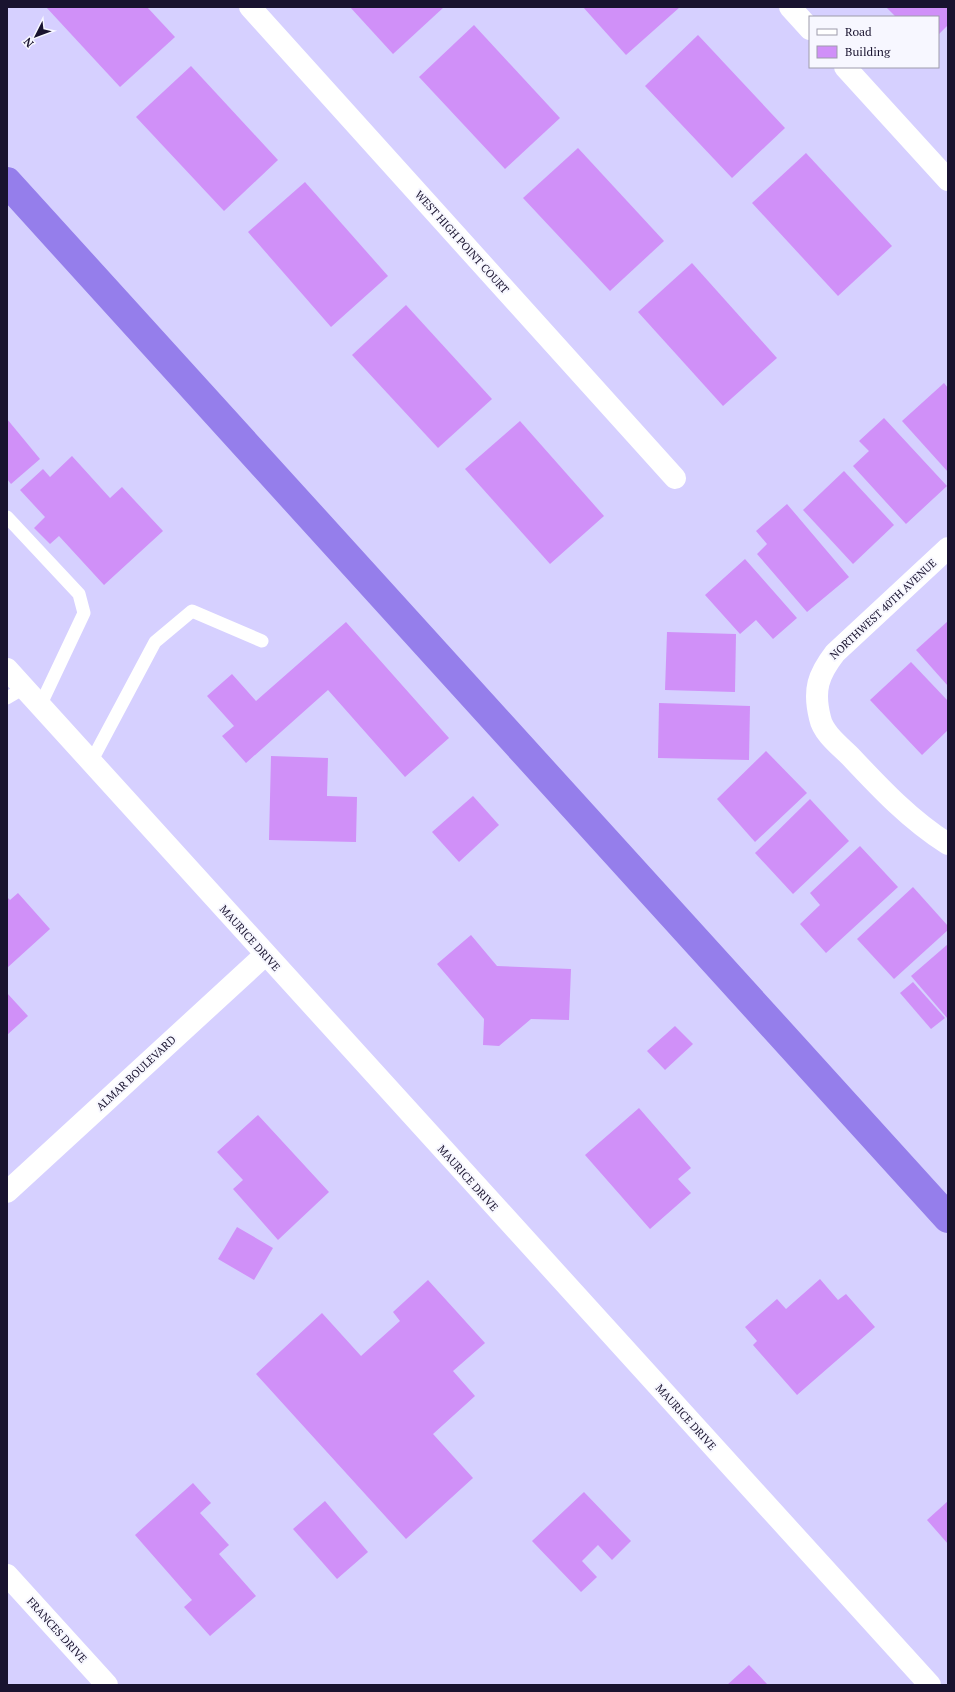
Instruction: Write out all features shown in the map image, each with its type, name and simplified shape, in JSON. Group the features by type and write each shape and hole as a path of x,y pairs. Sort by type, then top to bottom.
{"street":[{"name":"WEST HIGH POINT COURT","path":"250,7 675,478"},
{"path":"790,7 809,28"},
{"path":"846,68 948,180"},
{"name":"NORTHWEST 40TH AVENUE","path":"948,548 835,653 823,668 816,687 820,719 831,736 894,803 948,844"},
{"name":"MAURICE DRIVE","path":"7,669 15,693 40,706 930,1685"},
{"name":"ALMAR BOULEVARD","path":"7,1192 265,954"},
{"name":"FRANCES DRIVE","path":"7,1575 107,1685"}],"lane":[{"path":"7,517 79,594 84,613 40,706"},
{"path":"91,762 155,642 192,611 262,641"}],"building":[{"path":"46,7 147,7 175,37 120,87"},
{"path":"350,7 444,7 393,54"},
{"path":"583,7 680,7 626,55"},
{"path":"886,7 948,7 948,25 939,34 939,16 895,16"},
{"path":"474,25 560,118 505,169 419,77"},
{"path":"698,35 785,128 732,178 645,86"},
{"path":"191,66 278,160 224,211 136,117"},
{"path":"578,148 664,241 610,291 523,198"},
{"path":"806,153 892,246 838,296 752,203"},
{"path":"305,182 388,276 331,327 248,232"},
{"path":"692,263 777,358 723,406 638,312"},
{"path":"406,305 492,399 438,448 352,355"},
{"path":"944,383 948,388 948,472 902,421"},
{"path":"884,418 947,486 906,524 853,466 869,451 859,441"},
{"path":"7,419 40,459 11,484 7,479"},
{"path":"520,421 604,516 550,564 465,469"},
{"path":"72,456 110,498 122,487 163,531 104,585 59,536 50,544 34,528 45,517 20,490 43,469 50,477"},
{"path":"844,471 894,525 853,564 803,510"},
{"path":"787,504 849,577 807,612 757,554 767,544 756,531"},
{"path":"745,559 797,618 773,639 756,620 740,634 705,595"},
{"path":"948,621 948,686 916,650"},
{"path":"346,622 449,738 405,777 328,690 246,763 222,736 234,726 207,696 232,674 256,701"},
{"path":"667,632 736,634 735,692 665,690"},
{"path":"911,662 948,701 948,730 922,755 870,700"},
{"path":"659,703 750,706 749,760 658,758"},
{"path":"766,751 807,793 755,842 717,799"},
{"path":"271,756 328,758 327,796 357,797 356,842 269,840"},
{"path":"473,796 499,825 459,862 432,832"},
{"path":"810,799 849,841 793,894 755,853"},
{"path":"860,846 898,887 826,953 800,924 820,905 810,893"},
{"path":"913,887 948,926 948,930 894,979 857,939"},
{"path":"18,893 50,929 7,968 7,897 10,900"},
{"path":"471,935 497,966 571,969 569,1020 531,1019 499,1046 483,1045 484,1019 437,964"},
{"path":"948,944 948,1019 911,976"},
{"path":"913,982 945,1018 931,1029 900,993"},
{"path":"7,993 28,1016 7,1035"},
{"path":"675,1026 693,1044 665,1070 647,1051"},
{"path":"639,1108 691,1168 678,1179 691,1193 650,1229 585,1155"},
{"path":"258,1115 329,1192 278,1240 233,1189 243,1180 217,1152"},
{"path":"237,1227 273,1248 254,1280 218,1259"},
{"path":"820,1279 838,1300 846,1294 875,1327 797,1395 753,1345 757,1341 745,1327 777,1299 786,1309"},
{"path":"428,1280 485,1343 453,1371 475,1396 433,1434 473,1478 406,1539 256,1374 322,1313 361,1356 400,1321 393,1312"},
{"path":"193,1483 211,1503 200,1513 229,1545 219,1554 256,1596 210,1636 184,1607 192,1600 135,1535"},
{"path":"584,1492 631,1541 612,1560 598,1545 582,1561 597,1577 581,1592 532,1541"},
{"path":"325,1501 368,1552 337,1579 293,1529"},
{"path":"948,1501 948,1544 927,1520"},
{"path":"749,1665 768,1685 727,1685"}],"waterway":[{"path":"7,182 948,1218"}]}
